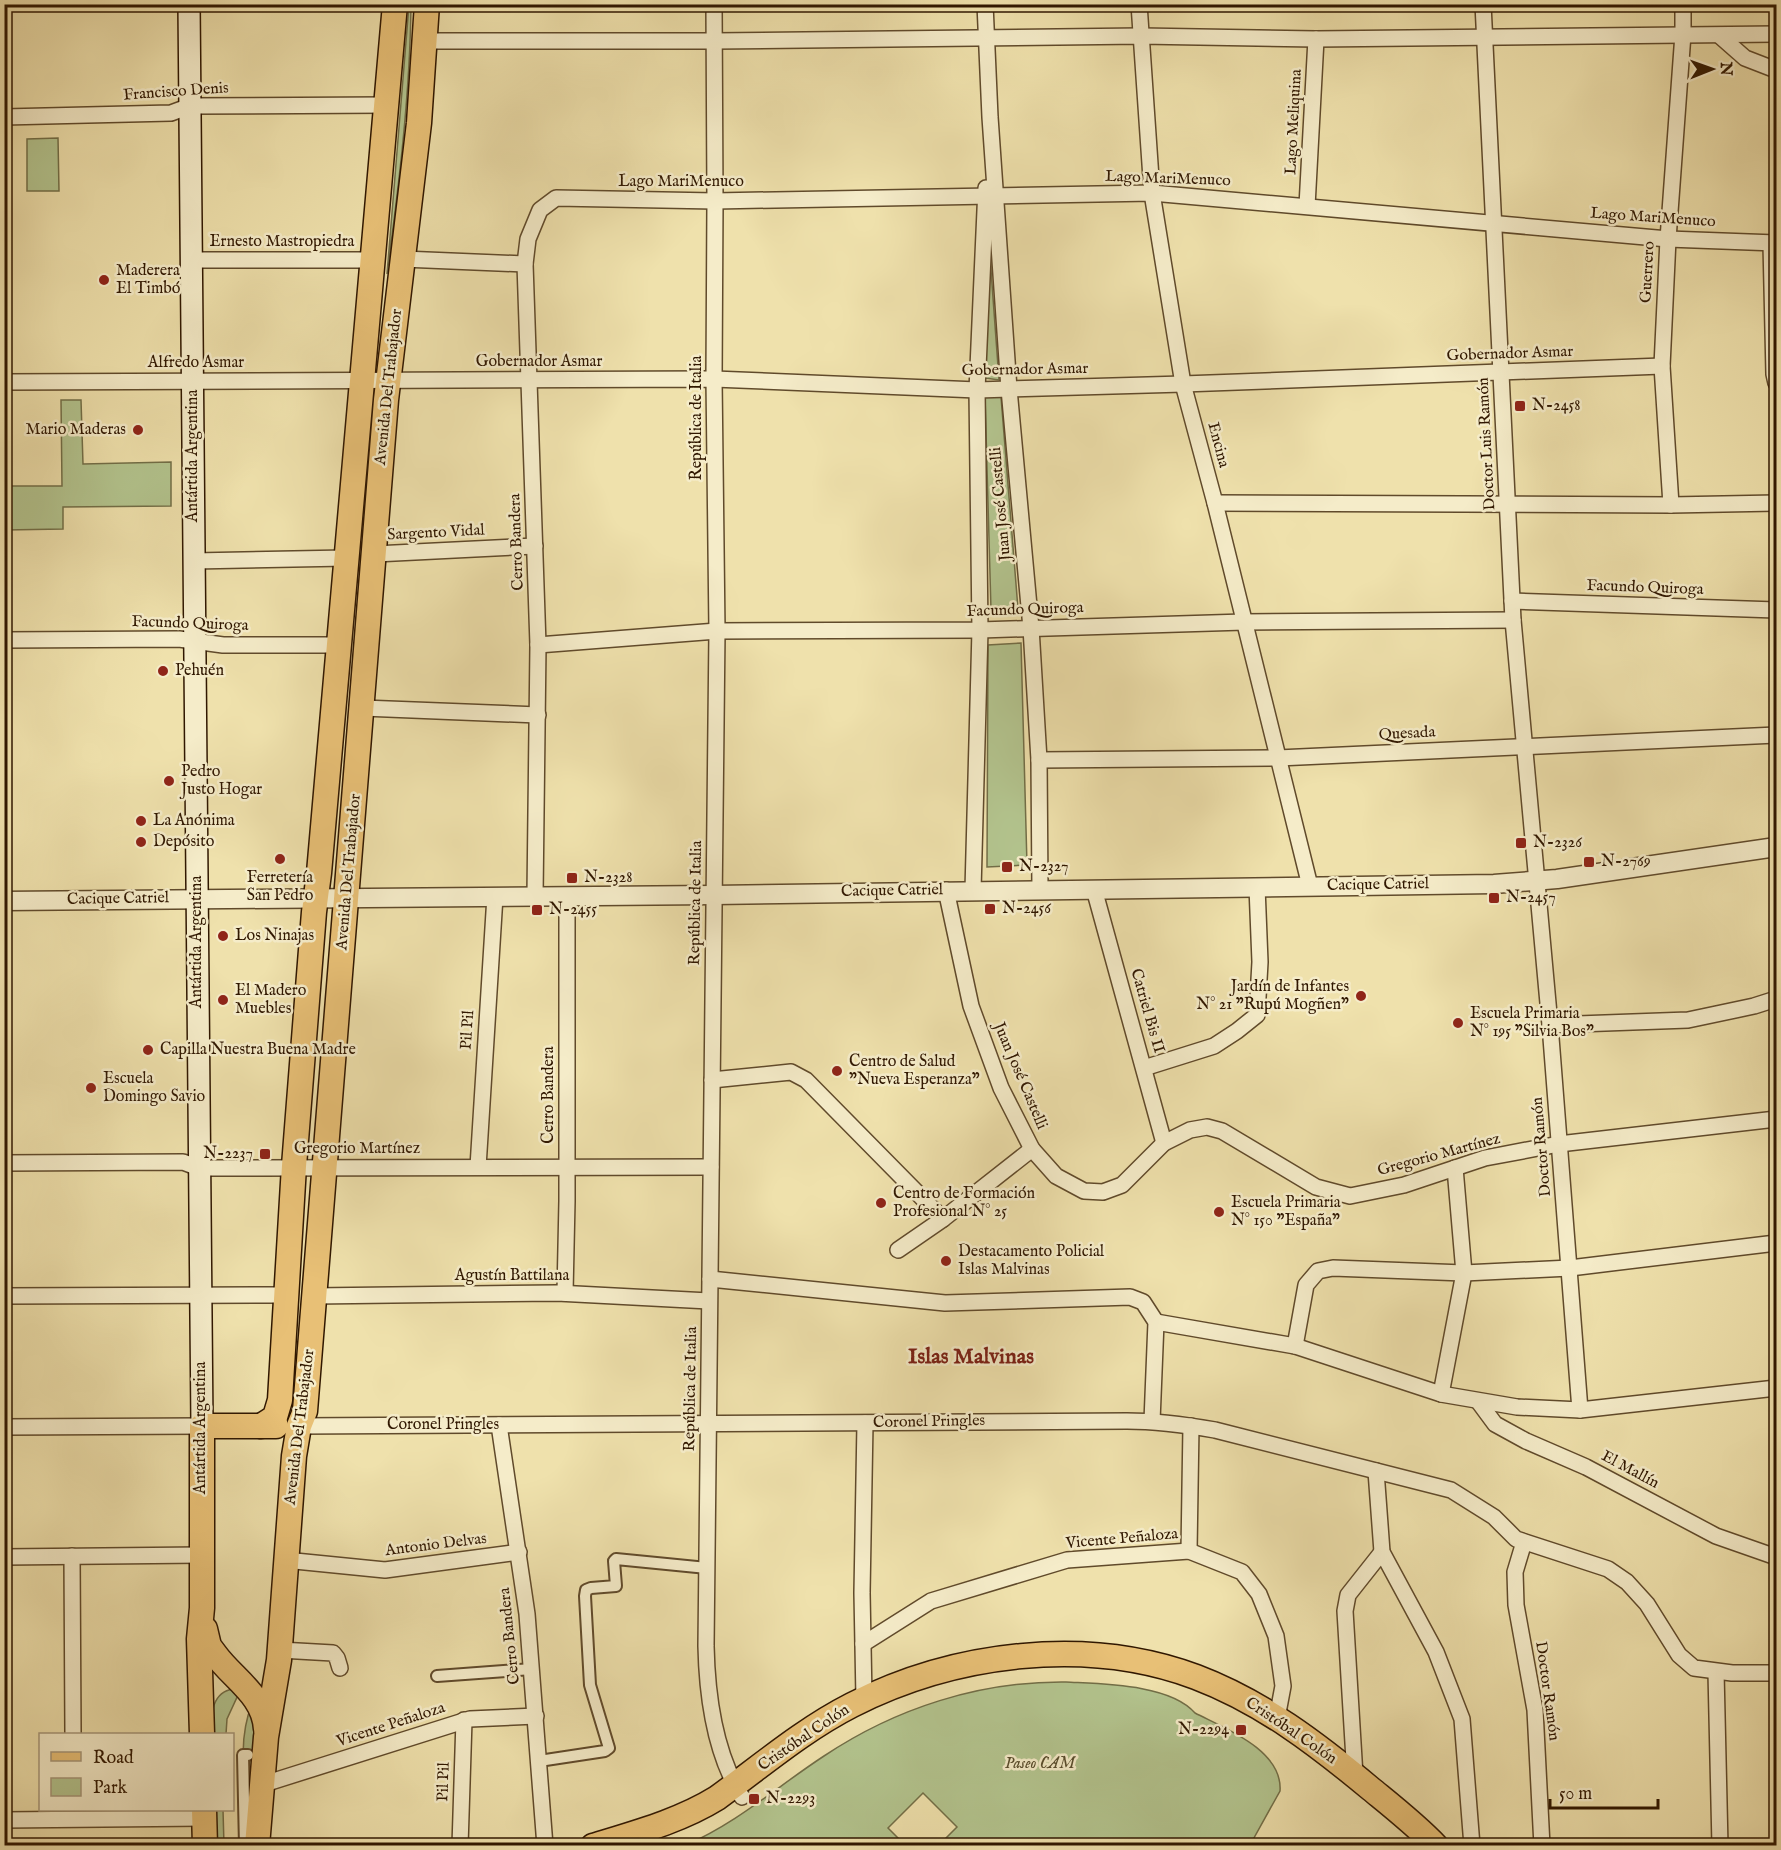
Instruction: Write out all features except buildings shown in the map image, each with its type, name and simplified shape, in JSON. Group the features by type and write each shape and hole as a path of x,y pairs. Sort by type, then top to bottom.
{"main road":[{"name":"Antártida Argentina","path":"189,4 202,1426 202,1597 199,1639 202,1728"},
{"name":"Avenida Del Trabajador","path":"261,1426 275,1417 279,1405 294,1166 316,898 395,4"},
{"name":"Avenida Del Trabajador","path":"266,1737 276,1690 280,1650 292,1468 299,1426 304,1412 388,381 419,123 427,4"},
{"name":"Coronel Pringles","path":"202,1426 299,1426"},
{"path":"202,1597 204,1625 209,1646 237,1680 255,1697 265,1720 266,1737 257,1845"},
{"name":"Cristóbal Colón","path":"635,1845 688,1828 716,1814 738,1791 818,1725 864,1699 926,1675 975,1662 1022,1656 1073,1655 1124,1659 1172,1669 1233,1693 1277,1718 1355,1776 1436,1845"},
{"name":"Cristóbal Colón","path":"593,1845 692,1812 738,1791 827,1734 868,1712 917,1692 963,1678 1002,1671 1050,1668 1100,1671 1168,1683 1236,1710 1274,1733 1356,1794 1415,1845"},
{"path":"202,1728 207,1700 215,1685 224,1680 237,1680"},
{"path":"204,1814 205,1845"}],"street":[{"name":"República de Italia","path":"714,4 717,631 706,1646 708,1688 714,1721 728,1770 738,1791"},
{"name":"Juan José Castelli","path":"973,890 980,630 977,390 990,196 990,117 985,4"},
{"name":"Encina","path":"1139,4 1152,194 1183,384 1215,503 1310,886"},
{"name":"Doctor Luis Ramón","path":"1484,4 1512,601 1538,881"},
{"name":"Guerrero","path":"1671,505 1662,366 1683,4"},
{"path":"425,41 715,41 1141,36 1316,39 1776,34"},
{"path":"1720,36 1745,58 1776,70"},
{"name":"Lago Meliquina","path":"1307,206 1316,39"},
{"name":"Francisco Denis","path":"4,117 171,113 190,106 387,105"},
{"name":"Lago MariMenuco","path":"556,198 716,201 1152,194 1668,239 1774,243"},
{"name":"Juan José Castelli","path":"990,196 1031,628 1039,760 1040,889"},
{"name":"Cerro Bandera","path":"535,896 538,645 525,264 528,239 540,210 556,198"},
{"path":"1774,243 1774,375 1776,383"},
{"path":"403,259 525,264"},
{"name":"Ernesto Mastropiedra","path":"191,261 373,260"},
{"name":"Gobernador Asmar","path":"388,381 714,378 977,390 1662,366"},
{"name":"Alfredo Asmar","path":"4,382 388,381"},
{"path":"1215,503 1671,505 1776,503"},
{"name":"Sargento Vidal","path":"375,554 535,546"},
{"path":"194,561 346,558"},
{"name":"Facundo Quiroga","path":"1512,601 1776,610"},
{"name":"Facundo Quiroga","path":"538,645 717,631 980,630 1244,622 1514,620"},
{"name":"Facundo Quiroga","path":"4,640 195,640 216,645 339,645"},
{"path":"363,708 538,715"},
{"name":"Quesada","path":"1039,760 1278,758 1776,735"},
{"name":"Cacique Catriel","path":"4,901 714,895 1494,884 1538,881 1776,847"},
{"name":"Doctor Ramón","path":"1538,881 1580,1410"},
{"path":"1144,1068 1214,1046 1257,1015 1260,962 1257,887"},
{"name":"Catriel Bis II","path":"1094,889 1164,1143"},
{"name":"Juan José Castelli","path":"946,890 971,1006 1001,1088 1032,1149 1056,1176 1084,1191 1103,1192 1122,1185 1164,1143"},
{"name":"Pil Pil","path":"477,1167 495,896"},
{"name":"Cerro Bandera","path":"565,1293 567,896"},
{"path":"339,911 341,914 334,1005 327,1004 335,913 339,911"},
{"path":"1550,1025 1688,1020 1776,999"},
{"path":"306,1065 312,1066 305,1151 302,1153 299,1150 306,1065"},
{"path":"712,1080 791,1072 806,1080 943,1219"},
{"name":"Gregorio Martínez","path":"1164,1143 1190,1130 1207,1128 1222,1131 1316,1187 1350,1196 1404,1185 1485,1158 1559,1144 1776,1119"},
{"path":"898,1250 943,1219 1032,1149"},
{"name":"Gregorio Martínez","path":"4,1163 183,1162 199,1168 294,1166 711,1167"},
{"path":"1440,1394 1464,1273 1455,1168"},
{"path":"1295,1346 1306,1285 1318,1270 1333,1268 1464,1273 1570,1268 1776,1243"},
{"path":"710,1280 945,1303 1130,1297 1143,1302 1156,1322 1152,1421"},
{"name":"Agustín Battilana","path":"314,1296 565,1293 709,1301"},
{"path":"4,1296 286,1295"},
{"path":"1156,1322 1295,1346 1440,1394 1517,1407 1580,1410 1776,1388"},
{"name":"El Mallín","path":"1478,1401 1495,1424 1586,1467 1716,1536 1776,1557"},
{"name":"Coronel Pringles","path":"299,1426 1152,1421 1215,1430 1451,1490 1494,1517 1516,1539 1608,1569 1627,1582 1647,1604 1679,1655 1694,1668 1716,1672 1776,1673"},
{"path":"864,1699 862,1593 865,1423"},
{"name":"Cerro Bandera","path":"499,1425 519,1552 532,1669 546,1845"},
{"name":"Coronel Pringles","path":"4,1427 202,1426"},
{"path":"1189,1551 1191,1426"},
{"path":"1376,1471 1382,1552 1436,1652 1462,1719 1472,1845"},
{"name":"Doctor Ramón","path":"1524,1542 1515,1572 1516,1605 1535,1710 1542,1845"},
{"name":"Vicente Peñaloza","path":"863,1644 931,1601 1067,1560 1189,1551 1242,1572 1259,1594 1276,1636 1283,1686 1277,1718"},
{"name":"Antonio Delvas","path":"285,1560 385,1570 519,1552"},
{"path":"1355,1776 1345,1611 1348,1595 1382,1552"},
{"path":"4,1557 202,1555"},
{"path":"72,1556 73,1733"},
{"path":"539,1761 605,1751 609,1748 590,1685 586,1590 616,1586 614,1561 616,1559 707,1568"},
{"path":"280,1650 330,1652 336,1656 340,1668"},
{"path":"436,1676 532,1669"},
{"path":"1716,1672 1720,1845"},
{"name":"Vicente Peñaloza","path":"261,1785 464,1720 483,1717 536,1716"},
{"name":"Pil Pil","path":"460,1845 464,1720"},
{"path":"245,1845 243,1755 248,1755 249,1845"},
{"path":"4,1820 74,1814 204,1814"}],"green space":[{"path":"409,5 411,5 410,39 406,106 387,274"},
{"path":"58,138 59,191 27,191 27,139"},
{"path":"989,243 999,380 985,378"},
{"path":"985,396 1001,397 1018,609 991,610"},
{"path":"61,400 81,400 83,464 171,462 171,506 63,507 63,529 5,530 5,486 62,486"},
{"path":"1021,643 1027,865 987,867 988,645"},
{"name":"Paseo CAM","path":"1066,1682 1135,1687 1169,1696 1184,1703 1195,1713 1235,1733 1262,1752 1278,1776 1280,1791 1250,1845 939,1845 957,1827 923,1793 888,1828 905,1845 686,1845 723,1826 852,1739 910,1711 971,1692 1002,1686"},
{"path":"233,1689 238,1695 227,1719 226,1733 210,1733 216,1700 226,1691"},
{"path":"252,1704 257,1712 249,1827 243,1749 247,1719"},
{"path":"211,1811 223,1811 224,1845 212,1845"}],"place":[{"name":"Maderera El Timbó","path":"104,280"},
{"name":"N-2458","path":"1520,406"},
{"name":"Mario Maderas","path":"138,430"},
{"name":"Pehuén","path":"163,671"},
{"name":"Pedro Justo Hogar","path":"169,781"},
{"name":"La Anónima","path":"141,821"},
{"name":"Depósito","path":"141,842"},
{"name":"N-2326","path":"1521,843"},
{"name":"Ferretería San Pedro","path":"280,859"},
{"name":"N-2769","path":"1589,862"},
{"name":"N-2327","path":"1007,867"},
{"name":"N-2328","path":"572,878"},
{"name":"N-2457","path":"1494,898"},
{"name":"N-2456","path":"990,909"},
{"name":"N-2455","path":"537,910"},
{"name":"Los Ninajas","path":"223,936"},
{"name":"Jardín de Infantes N° 21 \"Rupú Mogñen\"","path":"1361,996"},
{"name":"El Madero Muebles","path":"223,1000"},
{"name":"Escuela Primaria N° 195 \"Silvia Bos\"","path":"1458,1023"},
{"name":"Capilla Nuestra Buena Madre","path":"148,1050"},
{"name":"Centro de Salud \"Nueva Esperanza\"","path":"837,1071"},
{"name":"Escuela Domingo Savio","path":"91,1088"},
{"name":"N-2237","path":"265,1154"},
{"name":"Centro de Formación Profesional N° 25","path":"881,1203"},
{"name":"Escuela Primaria N° 150 \"España\"","path":"1219,1212"},
{"name":"Destacamento Policial Islas Malvinas","path":"946,1261"},
{"name":"N-2294","path":"1241,1730"},
{"name":"N-2293","path":"754,1799"}],"district":[{"name":"Islas Malvinas","path":"971,1357"}]}
